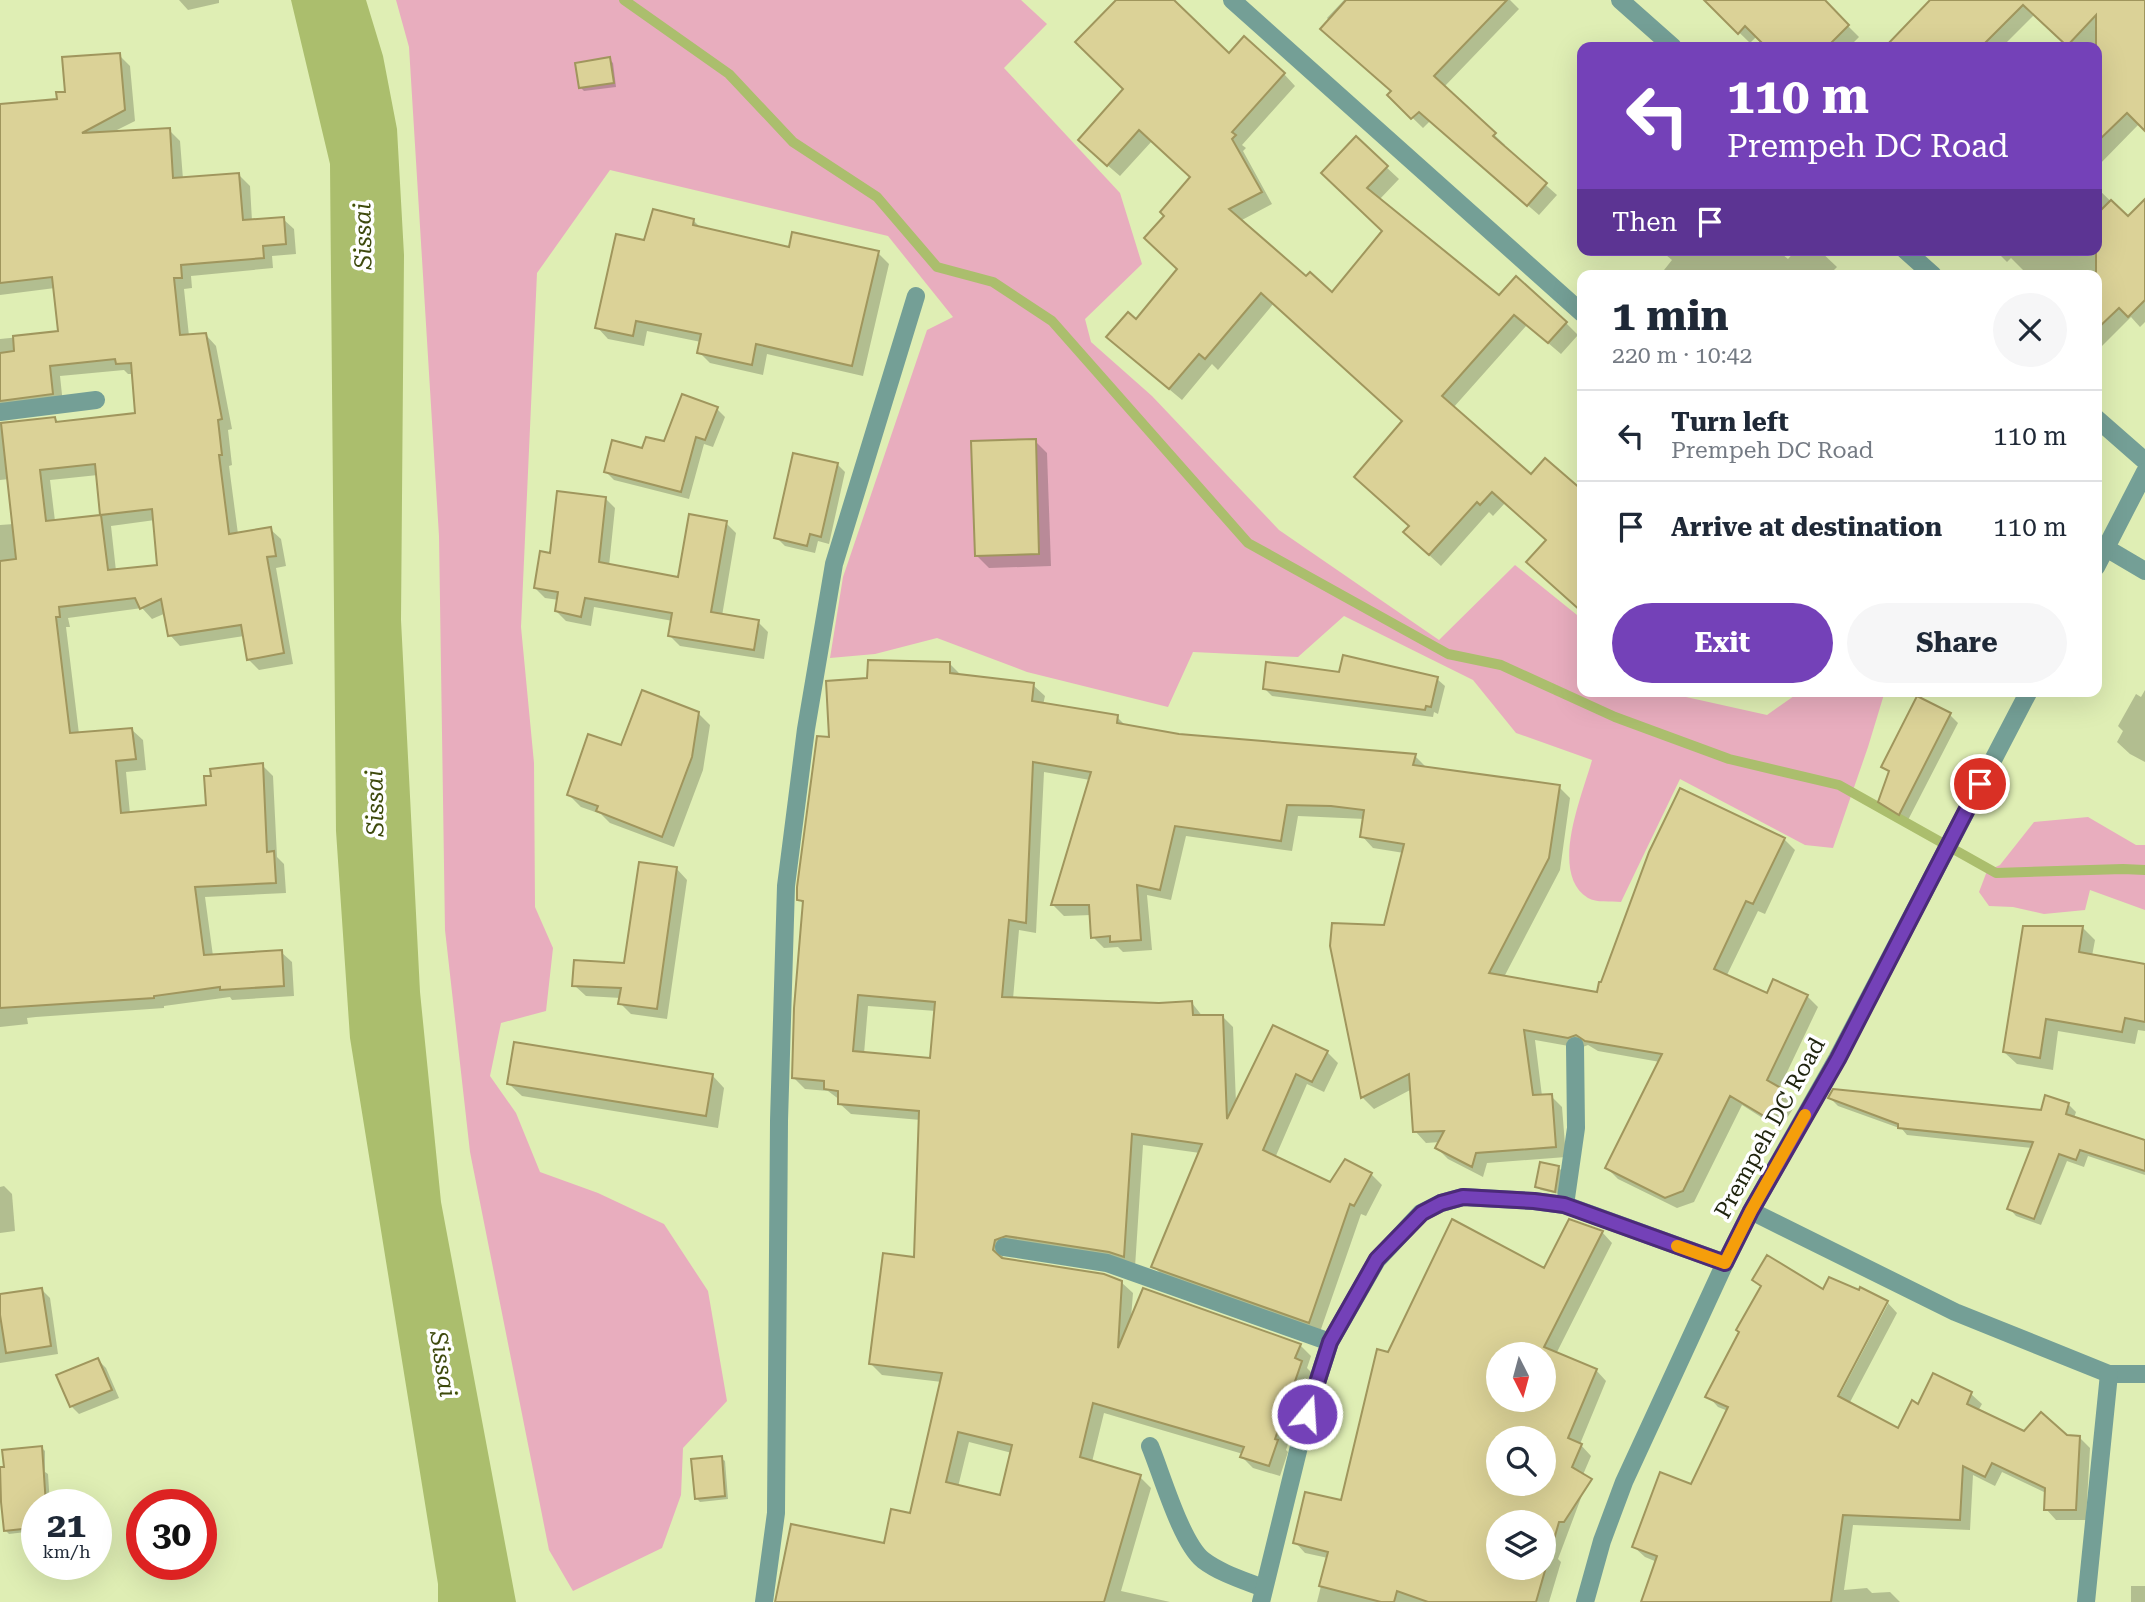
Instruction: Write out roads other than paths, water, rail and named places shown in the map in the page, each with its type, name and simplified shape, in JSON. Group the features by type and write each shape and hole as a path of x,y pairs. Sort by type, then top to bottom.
{"street":[{"path":"1232,0 1577,309"},
{"path":"1620,0 1668,42"},
{"path":"1912,256 1927,270"},
{"path":"764,1602 776,1513 779,1121 786,886 806,729 834,564 916,296"},
{"path":"0,412 96,400"},
{"path":"2102,423 2145,461"},
{"path":"2102,555 2145,472"},
{"path":"2106,548 2145,571"},
{"name":"Prempeh DC Road","path":"1585,1602 1602,1541 1624,1482 1725,1263 1751,1211 1838,1059 1969,805 2020,697"},
{"path":"1564,1205 1576,1128 1576,1046"},
{"path":"1150,1446 1188,1542 1201,1558 1262,1595 1307,1414 1330,1342 1377,1259 1422,1213 1441,1203 1463,1197 1564,1205 1725,1263"},
{"path":"1751,1211 1955,1312 2109,1374 2145,1374"},
{"path":"1004,1247 1107,1263 1330,1342"},
{"path":"2086,1602 2109,1374"}],"water":[{"name":"Sissai","path":"291,0 366,0 383,56 397,129 404,255 401,620 420,992 441,1202 516,1602 438,1602 438,1584 350,1038 336,831 330,164"}],"waterway":[{"path":"624,0 729,74 793,142 877,197 937,267 993,282 1052,321 1248,543 1448,654 1501,665 1615,717 1729,759 1839,785 1996,873 2145,870"}]}
